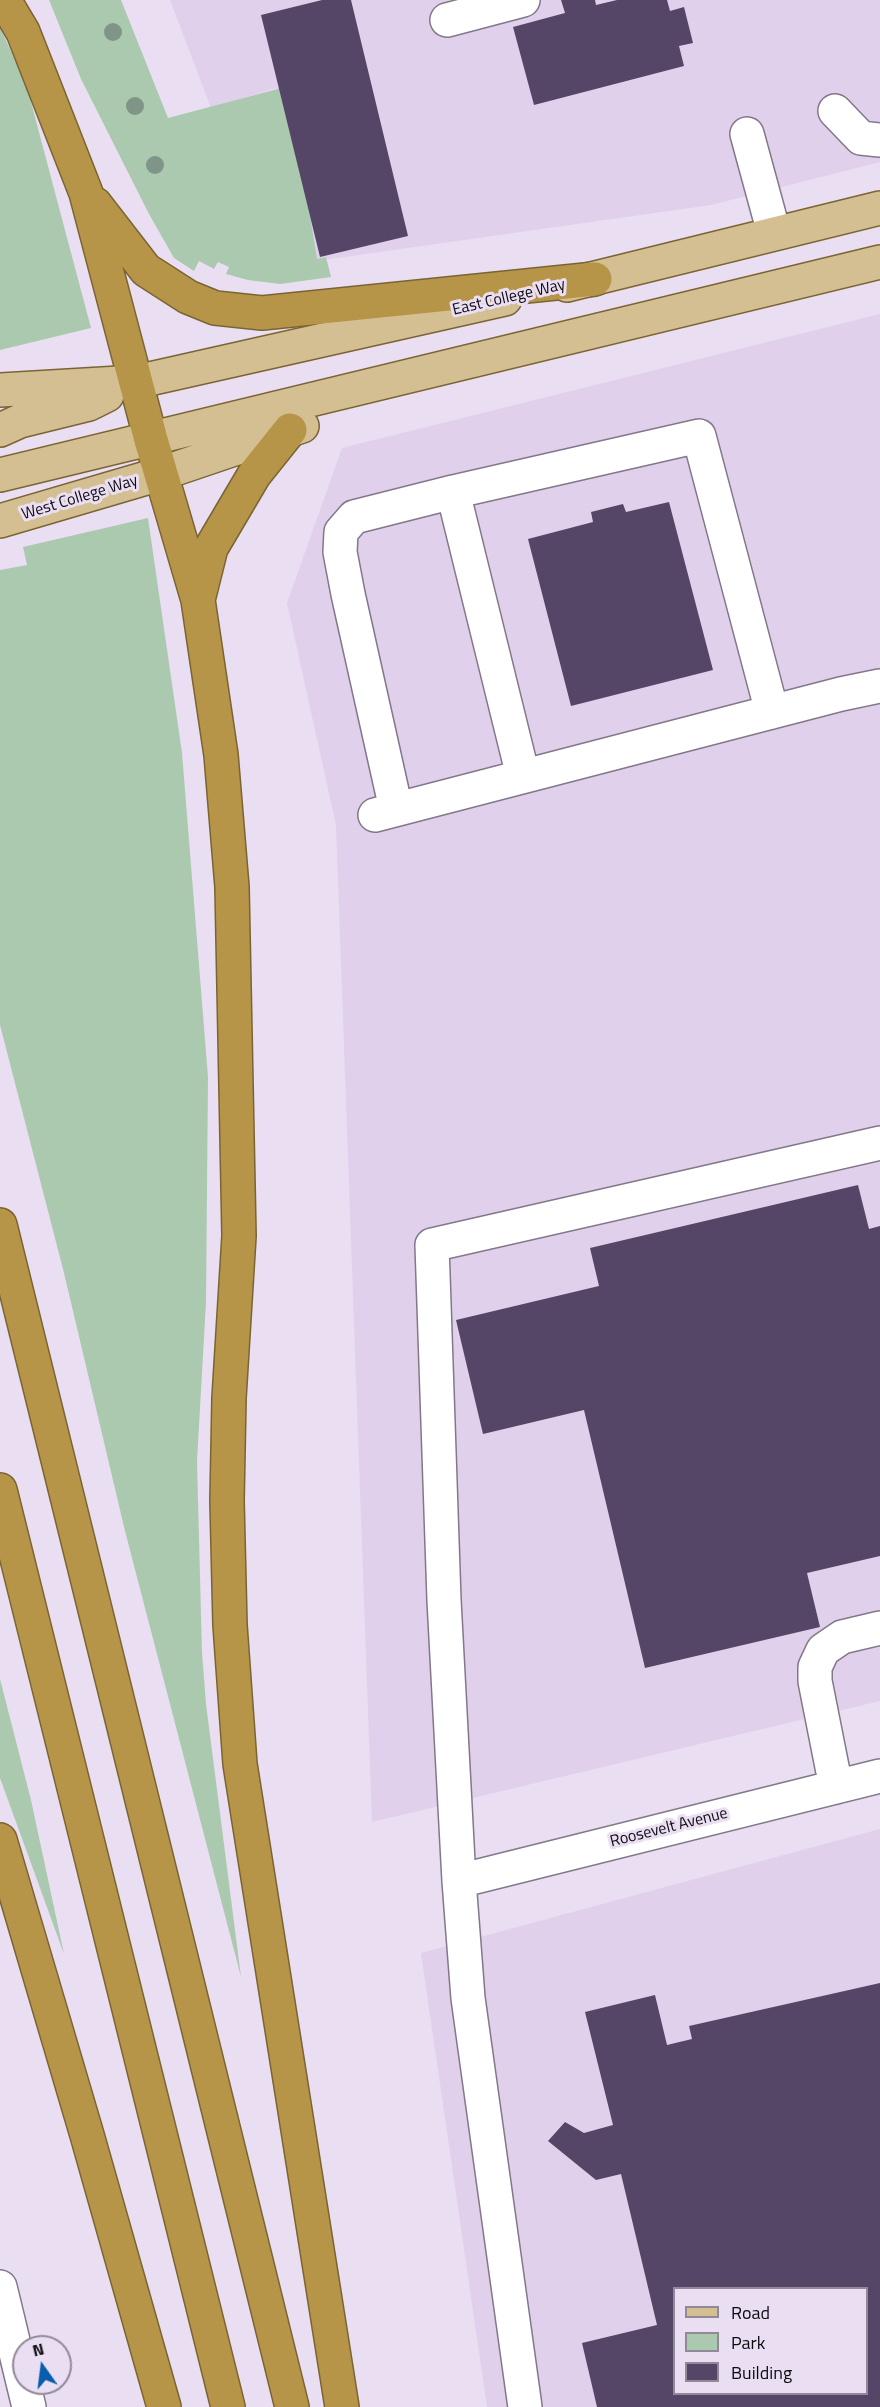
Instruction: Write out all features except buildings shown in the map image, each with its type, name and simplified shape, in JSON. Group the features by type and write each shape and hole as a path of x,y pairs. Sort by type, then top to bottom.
{"highway":[{"path":"4,0 22,32 86,193 160,474 198,600 221,755 232,887 239,1236 229,1398 227,1501 230,1625 240,1764 342,2407"},
{"path":"86,193 146,270 188,297 214,308 262,313 595,279"},
{"path":"198,600 211,548 254,475 290,430"},
{"path":"0,1225 292,2407"},
{"path":"0,1490 228,2407"},
{"path":"0,1840 164,2407"}],"main road":[{"name":"East College Way","path":"136,382 595,279 880,208"},
{"path":"0,475 880,262"},
{"path":"160,474 595,331"},
{"path":"0,390 136,382"},
{"path":"0,430 20,421 89,404 136,382"},
{"name":"West College Way","path":"0,521 160,474"}],"street":[{"path":"447,20 524,0"},
{"path":"835,111 861,138 880,140"},
{"path":"747,134 774,233"},
{"path":"772,712 699,436 354,517 341,532 340,552 386,812 523,776 772,712 841,694 880,686"},
{"path":"453,492 523,776"},
{"path":"525,2407 468,1998 459,1881 444,1600 432,1245 880,1143"},
{"path":"836,1787 815,1681 815,1667 823,1650 842,1637 880,1628"},
{"name":"Roosevelt Avenue","path":"459,1881 880,1776"},
{"path":"0,2287 29,2407"}],"shaded area":[{"path":"170,0 880,0 880,162 711,205 316,261 276,88 211,108"},
{"path":"880,314 880,1701 372,1822 336,825 287,603 342,448"},
{"path":"880,1829 880,2407 487,2407 421,1953"}],"green space":[{"path":"49,0 121,0 168,118 289,86 317,259 326,257 331,277 280,284 248,280 226,274 229,267 218,262 214,269 199,261 194,271 174,258 149,214 81,79"},
{"path":"0,27 27,87 91,328 0,350"},
{"path":"148,518 182,753 208,1077 206,1302 197,1461 202,1653 206,1704 241,1977 125,1531 64,1273 0,1025 0,570 27,565 23,547"},
{"path":"0,1679 31,1800 64,1954 0,1778"}]}
